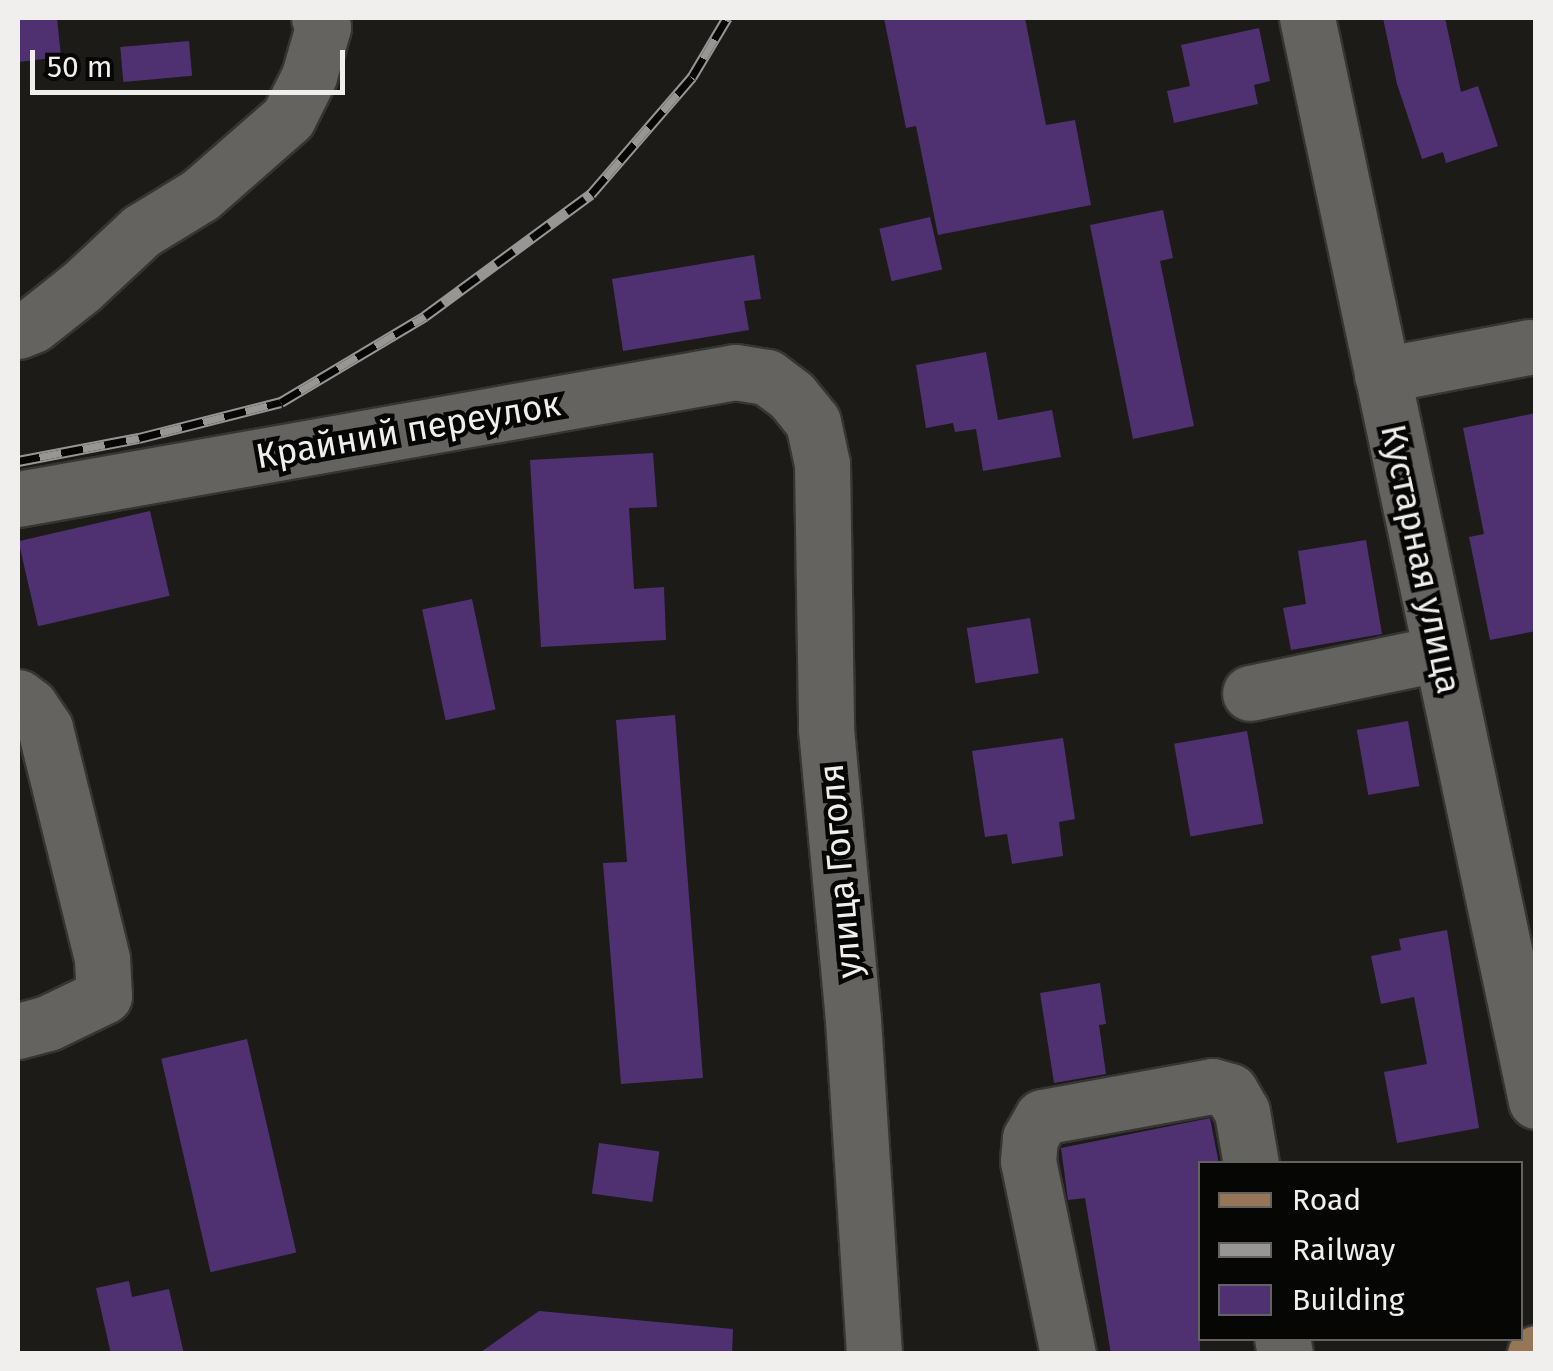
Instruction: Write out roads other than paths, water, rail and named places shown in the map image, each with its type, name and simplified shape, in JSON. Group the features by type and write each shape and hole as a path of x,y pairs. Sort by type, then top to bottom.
{"street":[{"path":"18,331 33,325 81,287 141,230 200,195 288,118 309,76 322,28 318,18"},
{"name":"Кустарная улица","path":"1307,18 1536,1101"},
{"path":"1382,375 1529,347"},
{"name":"Крайний переулок","path":"18,499 735,372 768,376 792,396"},
{"name":"улица Гоголя","path":"792,396 812,422 822,464 826,729 854,1020 874,1354"},
{"path":"1250,693 1441,653"},
{"path":"18,698 30,706 45,728 102,959 104,996 48,1023 18,1031"},
{"path":"1068,1354 1028,1160 1030,1138 1042,1118 1212,1086 1230,1091 1242,1112 1250,1161"}],"railway":[{"path":"18,461 139,438 281,402 425,316 591,194 692,77 727,18"}]}
